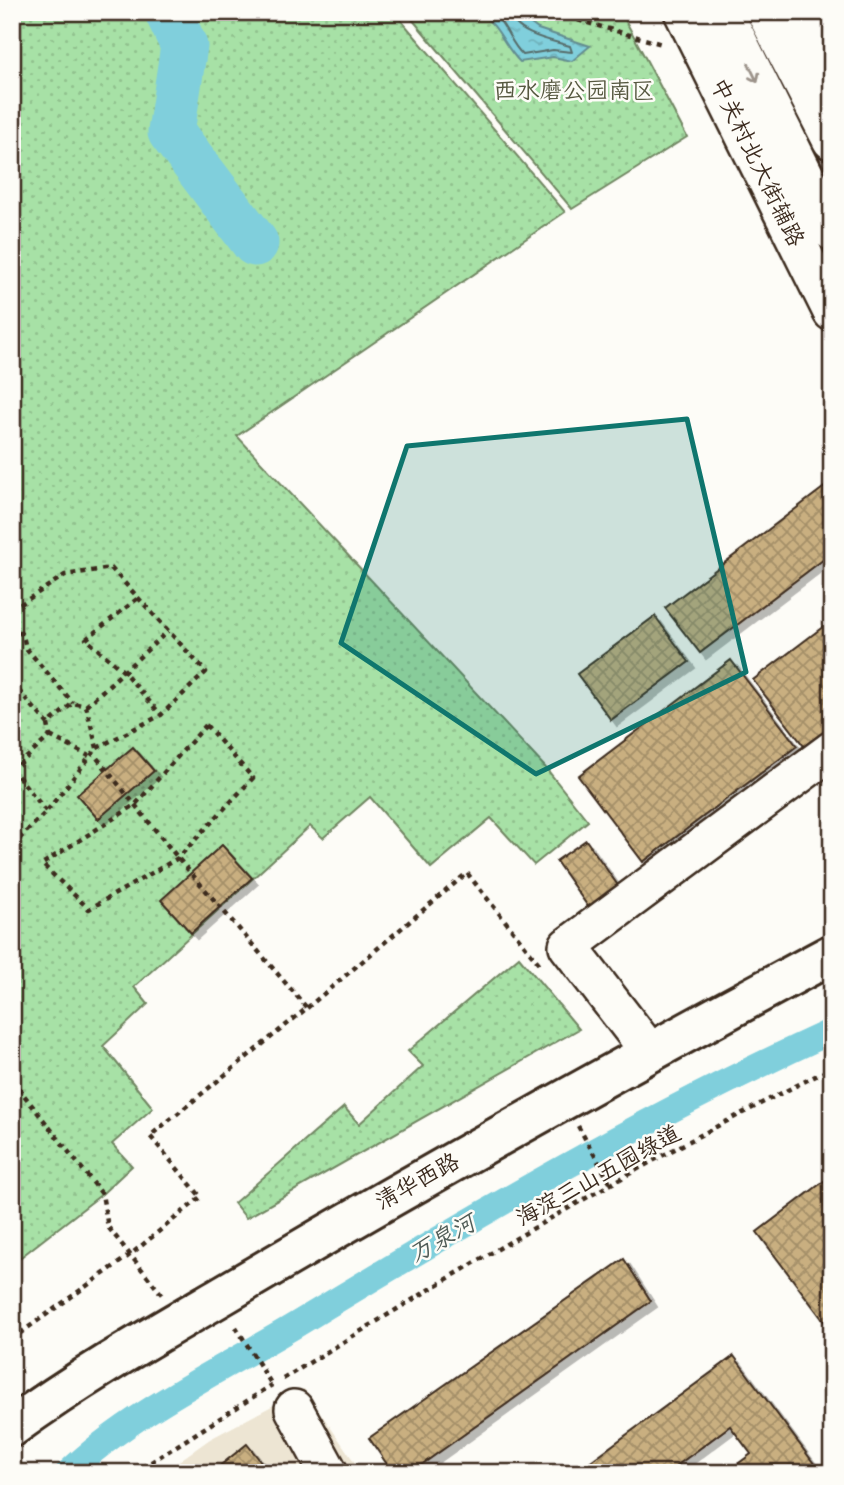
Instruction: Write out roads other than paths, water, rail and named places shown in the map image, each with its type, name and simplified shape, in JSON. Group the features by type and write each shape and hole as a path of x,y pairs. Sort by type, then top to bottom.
{"main road":[{"path":"723,12 832,231"},
{"path":"766,12 832,140"},
{"name":"清华西路","path":"12,1427 181,1318 298,1248 649,1051 832,954"}],"street":[{"name":"中关村北大街辅路","path":"683,12 832,312"},
{"path":"802,12 832,72"},
{"path":"649,1051 568,946 832,750"},
{"path":"283,1397 329,1473"}],"water":[{"path":"479,12 515,12 538,29 590,46 572,61 553,57 520,62 492,24"}],"waterway":[{"path":"168,12 184,46 171,132 255,243"},
{"name":"万泉河","path":"68,1473 93,1451 148,1412 492,1208 694,1098 832,1031"}],"park label":[{"name":"西水磨公园南区","path":"574,90"}]}
